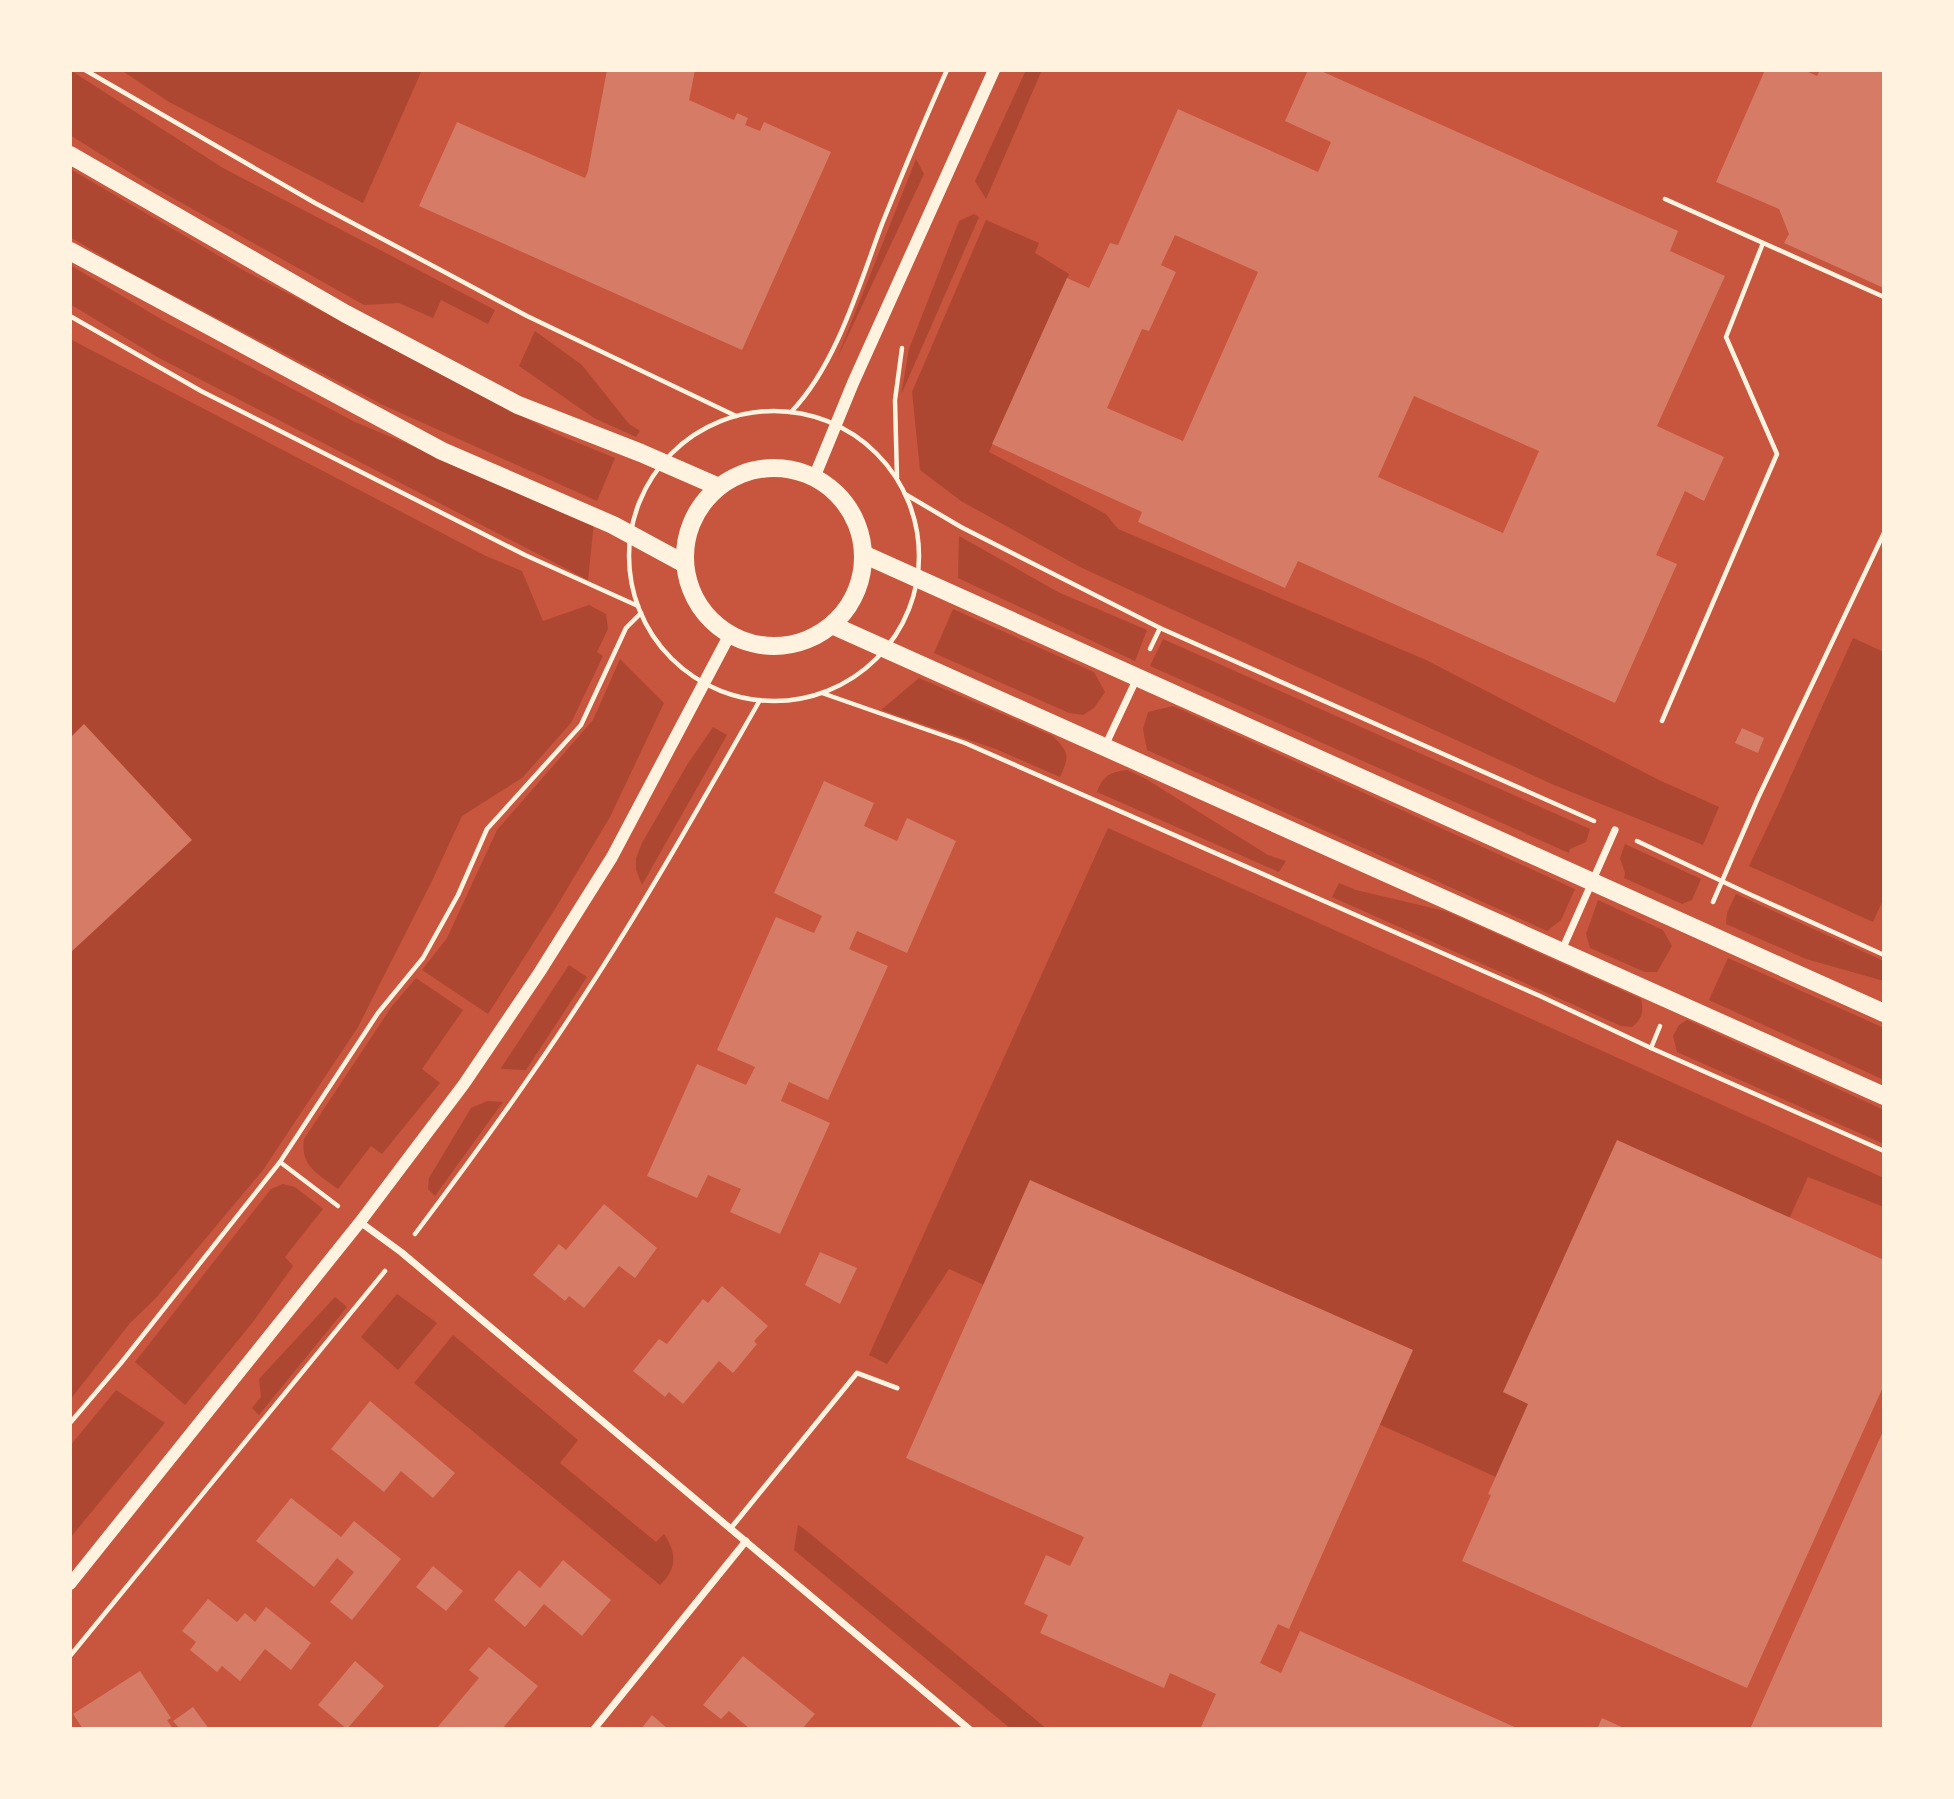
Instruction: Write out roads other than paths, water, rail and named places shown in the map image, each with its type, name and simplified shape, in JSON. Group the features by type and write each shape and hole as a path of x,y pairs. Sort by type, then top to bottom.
{"main road":[{"path":"70,155 346,314 518,405 719,487"},
{"path":"70,251 442,451 631,533 685,564"},
{"path":"775,468 814,478 844,501 860,535 862,570 853,600 832,625 801,642 783,646 765,645 747,642 730,634 713,622 699,604 690,585 685,564 686,546 693,521 706,499 736,476 775,468"},
{"path":"863,554 1884,1013"},
{"path":"832,625 1884,1096"}],"street":[{"path":"814,478 853,383 994,70"},
{"path":"70,1584 360,1222 464,1084 539,973 612,857 730,634"},
{"path":"1105,747 1137,678"},
{"path":"1561,951 1615,830"},
{"path":"360,1222 401,1252 969,1729"},
{"path":"594,1729 746,1541"}],"lane":[{"path":"732,1528 857,1373 897,1388"}]}
